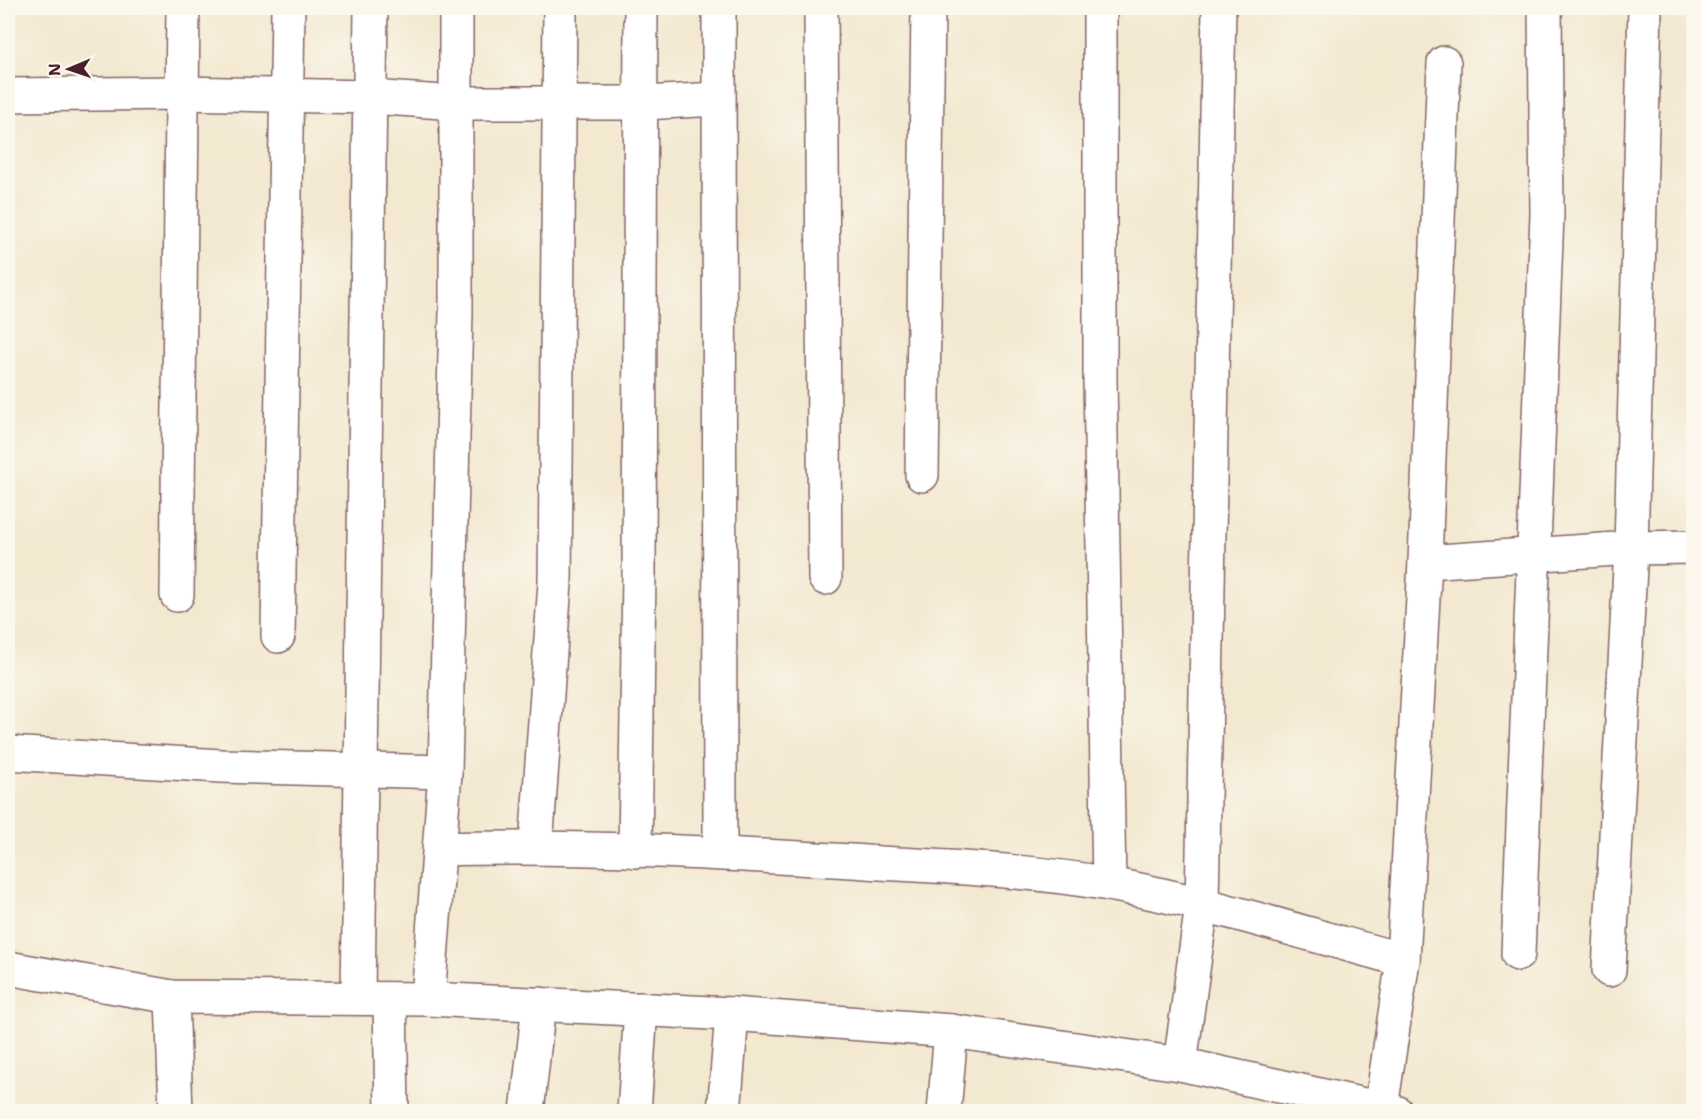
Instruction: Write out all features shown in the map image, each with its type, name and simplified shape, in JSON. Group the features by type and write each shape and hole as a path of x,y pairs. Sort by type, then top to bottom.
{"street":[{"path":"177,595 183,8"},
{"path":"278,636 288,8"},
{"path":"371,8 362,772 374,998 392,1112"},
{"path":"428,999 445,772 456,312 456,8"},
{"path":"536,846 555,583 560,8"},
{"path":"635,851 643,103 641,8"},
{"path":"719,8 720,853"},
{"path":"821,8 825,578"},
{"path":"922,475 927,8"},
{"path":"1100,8 1100,380 1109,884"},
{"path":"1180,1064 1202,905 1219,8"},
{"path":"1518,954 1547,214 1545,8"},
{"path":"1609,970 1631,548 1645,8"},
{"path":"8,968 172,997 428,999 732,1014 951,1031 1180,1064 1388,1110 1403,960 1425,561 1444,63"},
{"path":"8,95 183,93 370,97 457,103 643,103 718,99"},
{"path":"1425,561 1631,548 1694,547"},
{"path":"8,753 221,766 362,772 445,772"},
{"path":"440,849 536,846 720,853 992,870 1109,884 1202,905 1403,960"},
{"path":"172,997 176,1112"},
{"path":"527,1112 539,1004"},
{"path":"634,1112 641,1009"},
{"path":"724,1112 732,1014"},
{"path":"944,1112 951,1031"}]}
